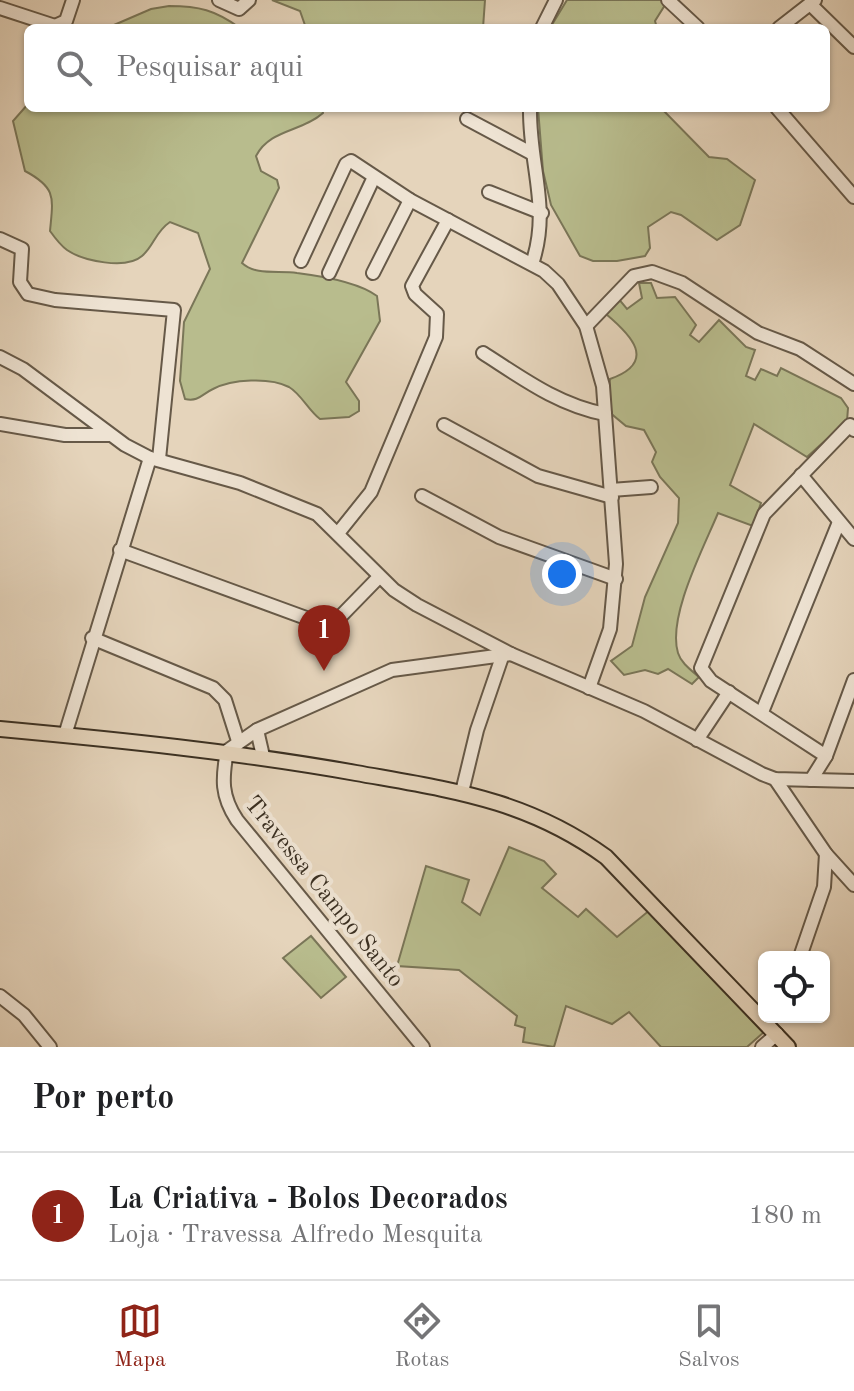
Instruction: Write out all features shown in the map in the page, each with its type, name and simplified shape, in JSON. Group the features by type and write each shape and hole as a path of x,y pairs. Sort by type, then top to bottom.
{"main road":[{"path":"0,729 232,746 263,756 462,792 532,813 579,838 606,857 773,1026 788,1047"}],"street":[{"path":"2,0 0,9 49,24"},
{"path":"59,24 66,21 73,0"},
{"path":"219,0 241,9 249,0"},
{"path":"544,24 556,0"},
{"path":"668,0 694,24"},
{"path":"784,24 813,2 854,47"},
{"path":"530,112 531,153 542,213 542,236 532,264"},
{"path":"781,112 849,180 854,197"},
{"path":"467,119 531,153"},
{"path":"301,261 346,164 351,161 410,200 532,264 558,284 586,326 599,362 605,414 616,579 610,629 589,688"},
{"path":"329,273 374,177"},
{"path":"489,192 542,213"},
{"path":"373,273 410,200"},
{"path":"339,532 371,492 436,337 437,314 415,294 412,286 448,220"},
{"path":"0,239 22,249 20,282 28,294 55,300 174,310 154,458 120,550 65,735"},
{"path":"586,326 634,276 652,272 691,289 758,333 800,349 854,384"},
{"path":"483,353 548,395 580,409 605,414"},
{"path":"0,357 34,377 109,435 154,458 227,478 299,505 339,532 379,577 417,605 506,656 644,711 775,779 854,781"},
{"path":"0,424 65,435 109,435"},
{"path":"444,425 538,476 611,493 651,487"},
{"path":"826,756 705,675 702,666 764,514 852,428"},
{"path":"801,475 854,539"},
{"path":"422,496 499,537 616,579"},
{"path":"762,712 839,522"},
{"path":"120,550 323,623 340,617 379,577"},
{"path":"92,638 213,688 225,700 232,746 257,730 392,670 506,656"},
{"path":"462,792 506,656"},
{"path":"811,780 850,705 854,680"},
{"path":"697,740 729,692"},
{"path":"257,730 263,756"},
{"name":"Travessa Campo Santo","path":"232,746 224,797 237,820 423,1047"},
{"path":"775,779 826,854 854,885"},
{"path":"802,951 824,887 826,854"},
{"path":"824,887 845,874"},
{"path":"0,996 24,1015 50,1047"},
{"path":"762,1047 773,1026"}],"green space":[{"path":"272,0 485,0 483,24 305,24 300,11"},
{"path":"567,0 662,0 665,5 656,24 552,24"},
{"path":"169,6 206,10 234,24 116,24 151,9"},
{"path":"24,109 24,112 323,112 306,124 269,141 256,156 261,171 277,180 279,188 242,263 254,270 339,280 377,296 380,321 346,382 359,401 359,411 349,417 320,419 289,387 251,380 230,383 197,398 185,399 180,381 184,322 210,269 198,233 170,222 142,256 126,263 94,260 67,250 50,231 51,195 43,183 25,171 13,121"},
{"path":"538,112 665,112 709,157 727,159 755,180 740,225 717,240 681,215 671,212 648,227 650,248 645,256 593,261 580,256 551,205 543,171"},
{"path":"639,283 651,283 657,298 675,297 696,325 690,335 699,342 719,320 746,347 755,350 746,376 755,380 761,369 777,376 781,368 841,398 848,408 847,421 807,457 754,424 730,485 761,503 753,526 718,513 682,602 676,638 681,660 699,677 692,684 668,669 658,674 645,670 624,675 611,661 632,646 645,597 678,523 679,498 660,477 652,462 656,452 644,430 626,426 608,411 610,379 633,365 636,356 631,339 606,314 618,298 627,309 642,298"},
{"path":"509,847 544,861 556,874 542,888 578,917 586,909 617,937 651,909 764,1032 747,1047 661,1047 629,1012 612,1024 566,1006 554,1047 523,1042 525,1028 515,1025 517,1016 459,970 397,966 426,866 469,880 462,902 480,915"},
{"path":"311,936 346,977 321,998 283,958"}],"place":[{"name":"La Criativa - Bolos Decorados","path":"324,671"}]}
